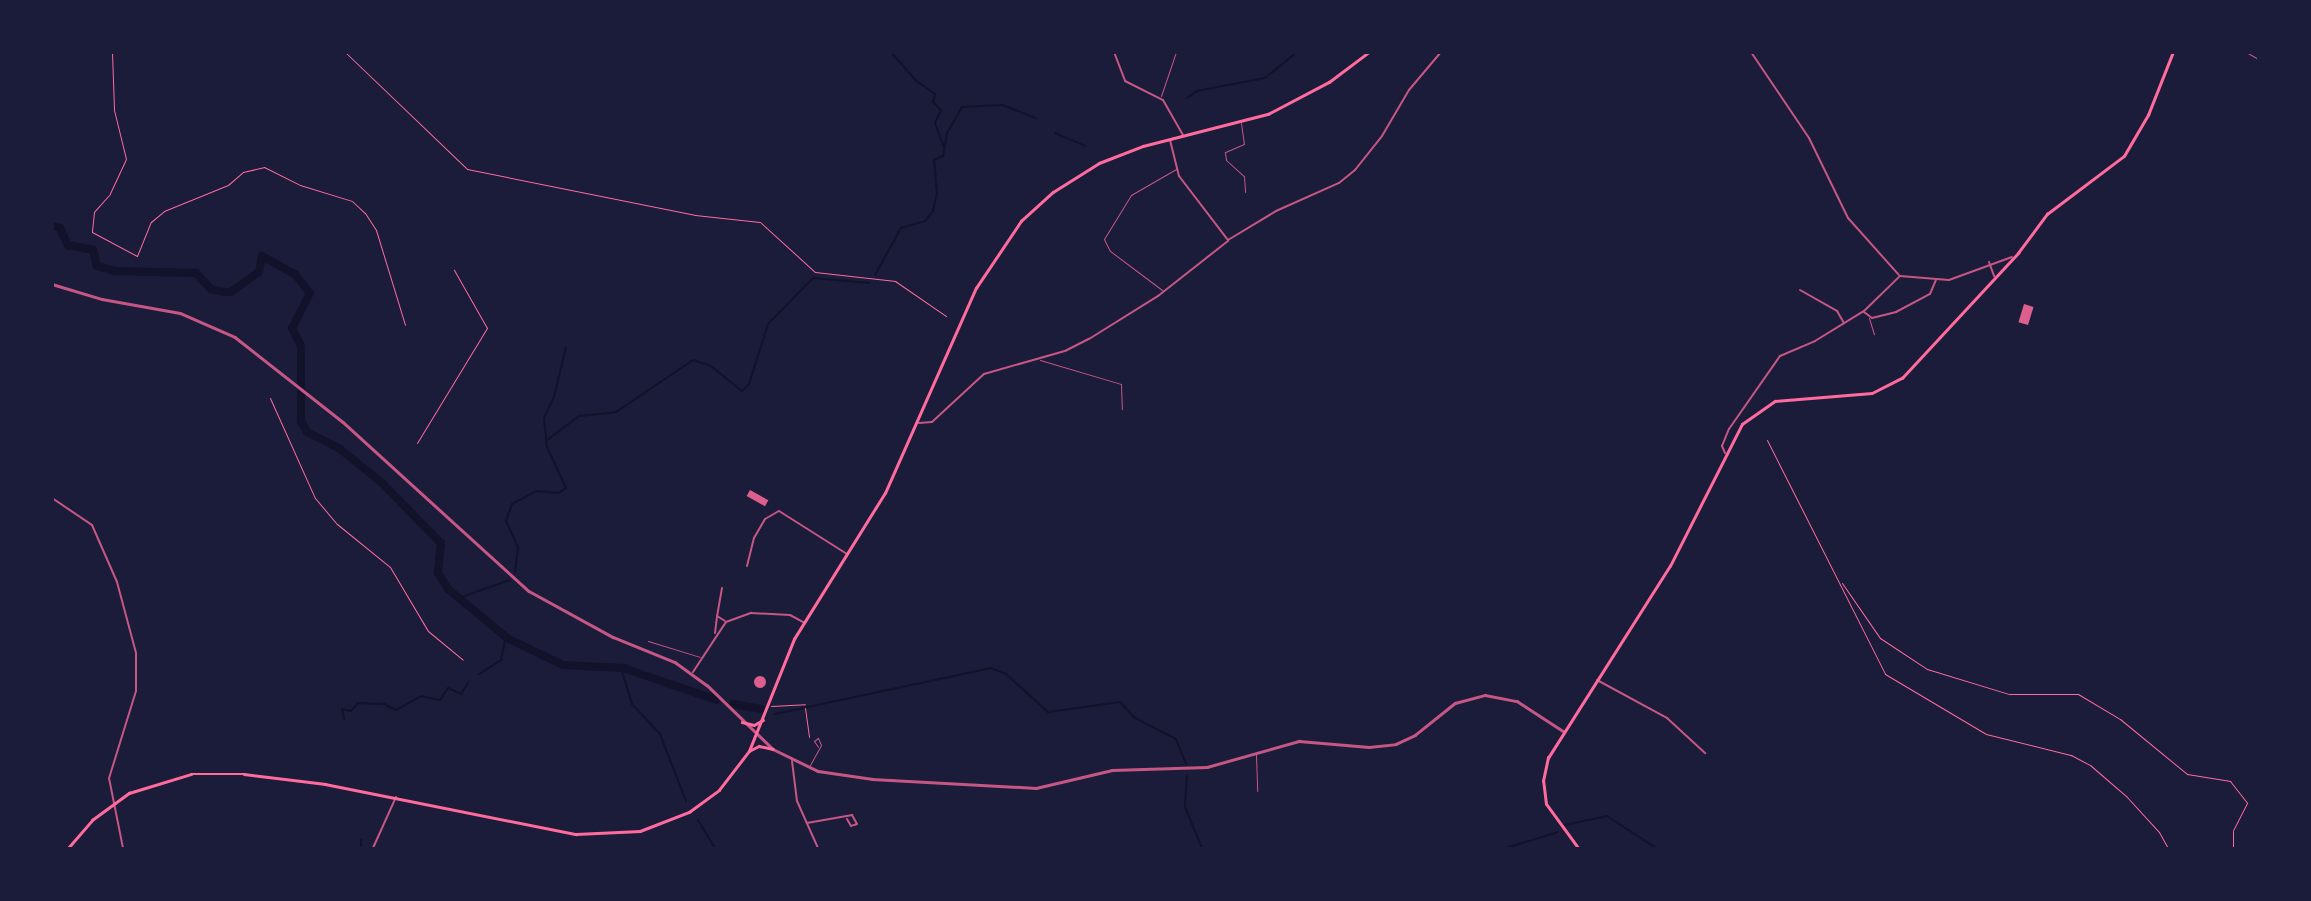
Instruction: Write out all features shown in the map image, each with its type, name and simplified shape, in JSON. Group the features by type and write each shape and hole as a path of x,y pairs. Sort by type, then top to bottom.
{"main road":[{"path":"68,849 113,803 149,784 215,773 396,797 560,832 622,834 662,825 700,805 730,778 749,751 804,622 872,516 919,423 976,288 1021,221 1053,192 1089,168 1170,139 1241,123 1304,96 1369,52"},
{"path":"1578,849 1552,817 1543,788 1545,765 1563,731 1670,566 1745,420 1768,403 1866,394 1893,385 2013,258 2053,209 2128,151 2173,52"},
{"path":"742,722 754,725 763,720"},
{"path":"749,751 759,747 773,750"}],"street":[{"path":"1114,52 1121,73 1130,86 1161,99 1183,136"},
{"path":"919,423 932,422 984,374 1077,345 1163,291 1228,240 1276,211 1323,192 1355,170 1382,136 1409,90 1441,52"},
{"path":"1751,52 1808,138 1848,218 1877,247 1899,276 1949,280 1989,262 2013,258"},
{"path":"1170,139 1176,170 1228,240"},
{"path":"1989,262 1995,277"},
{"path":"1726,453 1722,446 1729,429 1774,360 1864,311 1899,276"},
{"path":"1864,311 1869,318 1896,312 1927,296 1937,280"},
{"path":"52,284 193,317 235,337 306,391 529,591 613,637 662,656 692,673 773,750 793,761 838,776 1010,789 1112,770 1207,767 1307,740 1369,747 1396,744 1415,735 1455,703 1485,695 1517,701 1563,731"},
{"path":"1800,290 1837,311 1844,324"},
{"path":"52,498 92,525 117,582 136,653 136,691 109,778 123,849"},
{"path":"747,566 748,551 765,519 779,511 848,555"},
{"path":"714,635 722,588"},
{"path":"692,673 714,635 726,622 761,613 790,615 804,622"},
{"path":"717,616 726,622"},
{"path":"1597,680 1667,718 1705,754"},
{"path":"793,761 793,788 818,849"},
{"path":"373,849 396,797"},
{"path":"806,824 817,818 847,819"}],"lane":[{"path":"1161,99 1176,52"},
{"path":"2246,52 2259,59"},
{"path":"1241,123 1244,144 1225,152 1226,160 1244,176 1245,192"},
{"path":"1163,291 1110,251 1104,239 1131,195 1176,170"},
{"path":"1869,318 1874,334"},
{"path":"1038,359 1121,384 1122,409"},
{"path":"648,640 702,658"},
{"path":"809,767 818,747 821,740 814,741 818,747"},
{"path":"1256,752 1257,791"}],"path":[{"path":"112,52 114,110 127,159 91,224 101,240 137,256 151,222 164,211 228,186 243,172 264,167 300,185 352,201 365,214 376,230 405,325"},
{"path":"345,52 467,170 695,215 760,222 815,272 895,281 946,316"},
{"path":"417,443 487,328 454,270"},
{"path":"270,398 315,498 337,524 390,567 428,631 439,636 463,660"},
{"path":"1767,440 1840,581 1869,649 1899,685 1986,734 2070,755 2090,765 2126,796 2159,832 2168,849"},
{"path":"1840,581 1880,638 1927,669 2009,694 2078,694 2120,719 2187,774 2231,781 2247,803 2233,831 2233,849"},
{"path":"769,706 805,704"},
{"path":"806,708 808,736 814,741"}],"building":[{"path":"2024,304 2034,307 2028,325 2018,322"},
{"path":"750,490 768,500 765,506 747,496"},
{"path":"755,677 765,677 765,687 755,687"}],"waterway":[{"path":"891,52 915,80 935,94 933,102 941,110 935,123 944,148"},
{"path":"1187,98 1197,91 1265,78 1297,52"},
{"path":"875,275 901,228 925,221 933,211 937,193 934,160 943,156 947,133 962,107 1002,105 1036,118"},
{"path":"1055,133 1085,146"},
{"path":"52,226 60,228 68,245 93,250 97,266 114,271 196,273 211,289 224,292 231,292 259,272 262,256 295,274 310,293 292,328 301,346 301,421 307,432 340,449 382,483 441,543 438,573 448,589 507,638 563,665 623,668 717,700"},
{"path":"547,440 579,416 616,412 693,360 711,366 742,391 749,384 768,324 813,278 870,283"},
{"path":"515,572 518,547 506,521 512,504 536,491 559,493 566,488 547,447 544,418 554,397 566,347"},
{"path":"459,598 510,580"},
{"path":"479,674 501,660 506,637"},
{"path":"621,668 632,704 660,734 686,801"},
{"path":"775,714 991,668 1006,674 1048,712 1120,702 1135,718 1176,739 1186,764"},
{"path":"344,719 342,709 351,711 358,703 384,704 396,710 421,696 440,700 448,688 461,694 469,681"},
{"path":"733,704 761,709"},
{"path":"1187,776 1185,807 1202,848"},
{"path":"1565,825 1607,816 1656,848"},
{"path":"698,820 715,848"},
{"path":"1506,848 1558,832"},
{"path":"361,840 361,848"}]}
